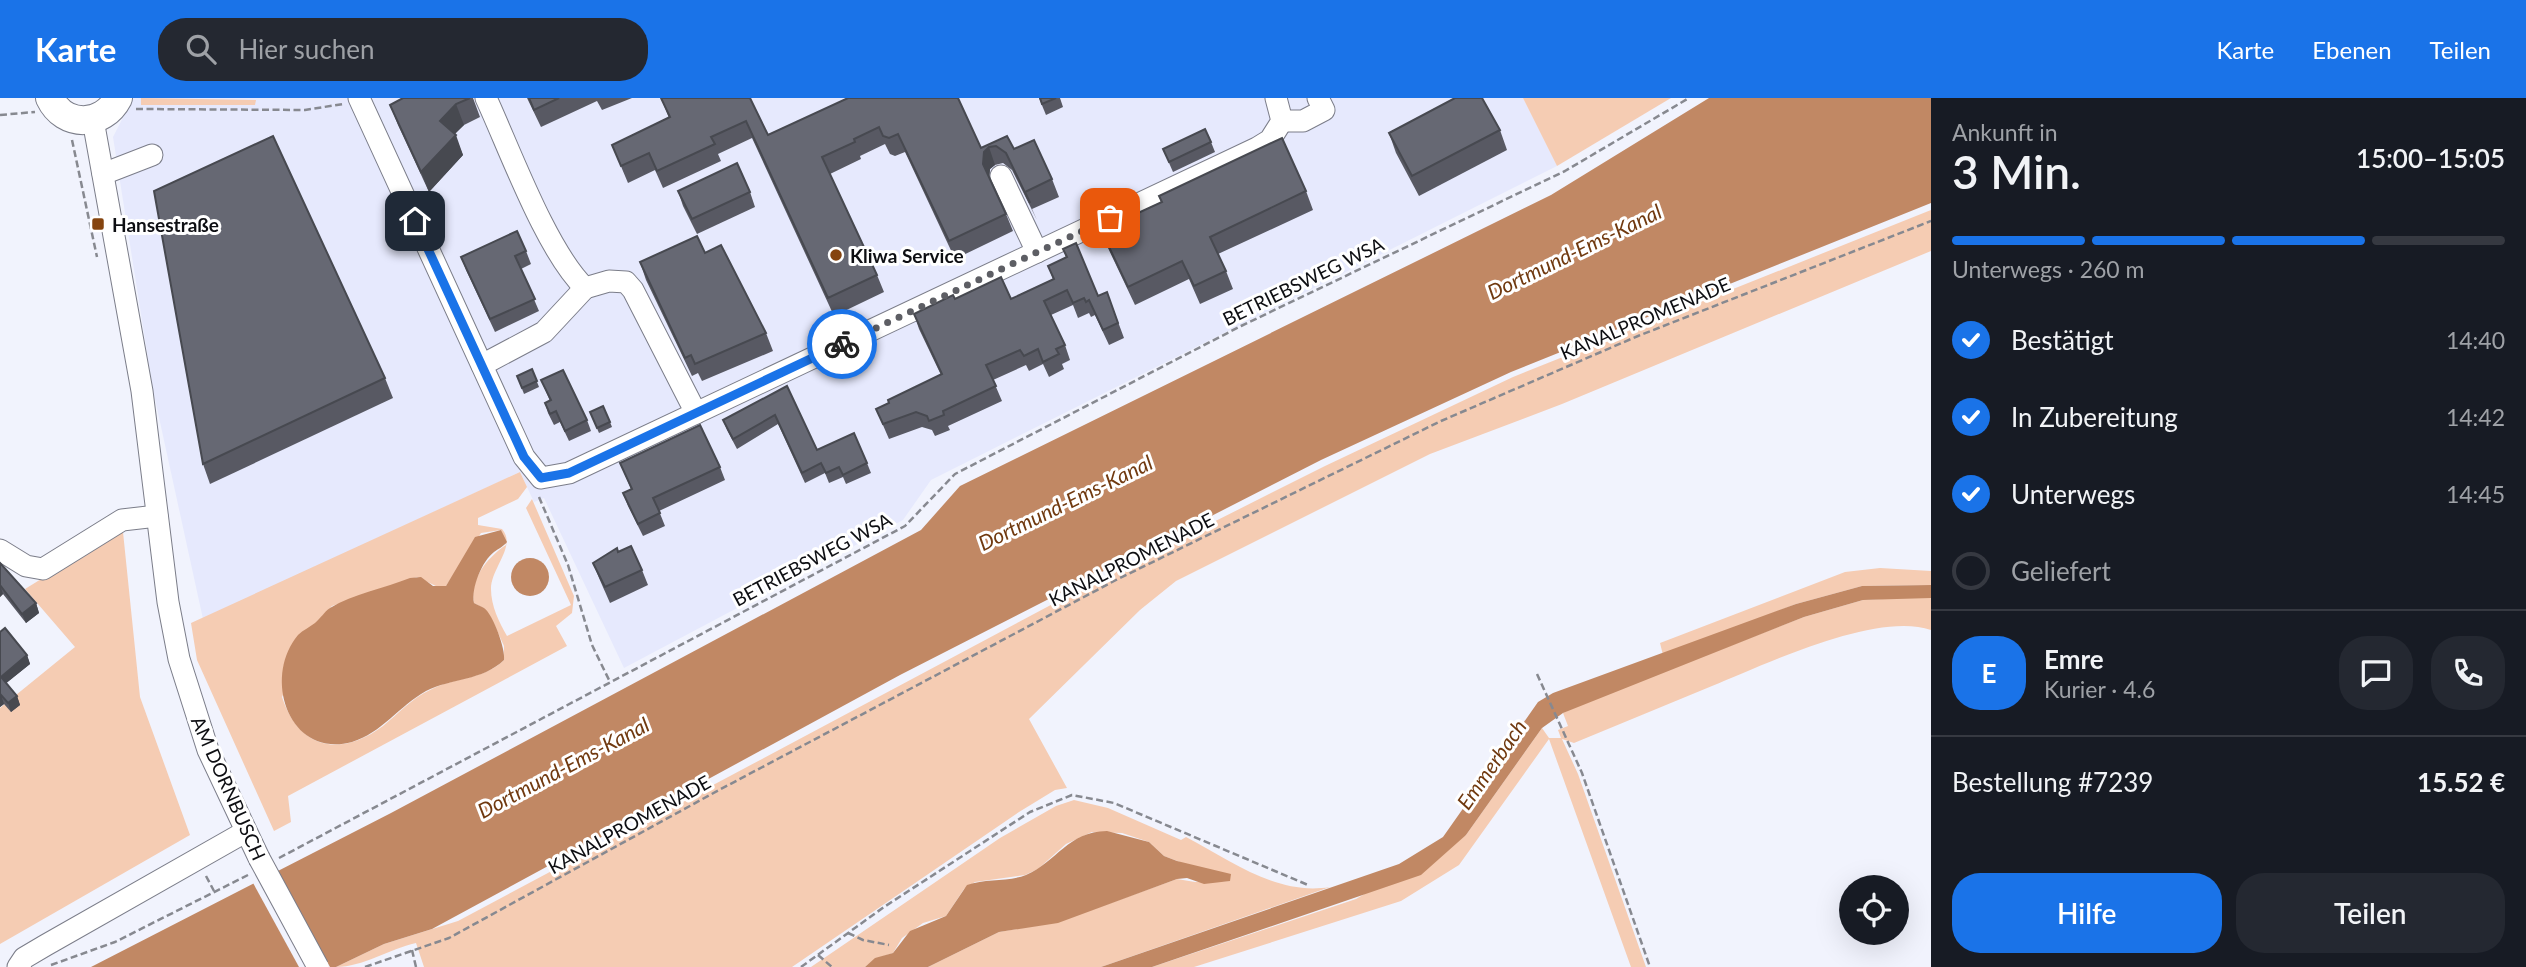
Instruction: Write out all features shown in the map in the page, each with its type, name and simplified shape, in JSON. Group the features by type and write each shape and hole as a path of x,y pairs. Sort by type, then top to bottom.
{"main road":[{"path":"44,105 74,120 81,127 123,104"}],"street":[{"path":"359,98 524,457 541,478 569,473 1258,148 1270,139 1282,121 1276,98"},
{"path":"486,98 543,223 573,276 585,288"},
{"path":"1282,121 1303,121 1324,110 1318,98"},
{"name":"AM DORNBUSCH","path":"81,127 103,174 142,391 157,516 179,659 196,720 259,865 318,967"},
{"path":"103,174 152,155"},
{"path":"1001,176 1037,252"},
{"path":"482,365 544,332 563,316 585,288 609,281 626,282 633,290 696,413"},
{"path":"0,550 26,566 43,569 122,520 157,516"},
{"path":"18,967 24,958 245,832"}],"path":[{"path":"123,104 305,110 359,98"},
{"name":"BETRIEBSWEG WSA","path":"45,967 115,942 610,682 905,526 955,474 1241,326 1564,171 1689,98"},
{"path":"0,115 44,105"},
{"path":"81,127 99,264"},
{"name":"KANALPROMENADE","path":"365,967 449,938 719,790 1116,580 1441,421 1638,335 1931,220"},
{"path":"541,478 538,501 568,565 598,659 610,682"},
{"path":"1537,674 1581,773 1650,967"},
{"path":"801,967 1030,812 1072,795 1114,803 1308,885"},
{"path":"206,876 214,891"},
{"path":"848,933 863,940 889,945"},
{"path":"412,950 416,967"},
{"path":"818,955 832,967"}],"shaded area":[{"path":"133,98 1523,98 1557,166 931,480 903,520 624,668 544,498 534,502 520,472 203,619 153,390 113,137"},
{"path":"141,98 256,100 255,105 141,105"},
{"path":"1523,98 1671,98 1557,166"},
{"path":"1931,210 1931,251 1562,404 1430,454 1176,581 1140,610 1029,719 1067,788 1055,790 1019,812 792,967 424,967 416,943 356,964 336,967 384,944 458,921 1094,582 1325,466 1513,377"},
{"path":"520,472 527,487 518,499 478,518 478,525 502,529 506,536 507,543 491,589 498,619 507,636 571,605 526,508 532,499 574,596 572,613 556,626 567,646 288,796 291,822 274,831 197,660 191,623","holes":["501,530 506,545 481,569 473,594 474,603 483,608 494,624 504,646 504,660 478,675 439,686 423,694 383,726 351,742 337,745 323,743 299,728 282,697 315,624 332,606 417,577 438,587 446,586 481,533"]},
{"path":"119,531 123,532 140,697 190,835 0,944 0,708 75,647 25,589"},
{"path":"1880,568 1931,571 1931,585 1862,586 1796,604 1663,655 1660,643 1845,572"},
{"path":"1931,598 1931,630 1908,626 1881,628 1820,643 1574,743 1562,739 1578,774 1646,967 1631,967 1549,739 1459,865 1401,901 1194,967 1152,967 1356,899 1466,835 1542,728 1549,738 1561,738 1558,730 1568,726 1563,713 1578,705 1804,617 1863,600"},
{"path":"1074,800 1108,808 1181,840 1186,837 1238,866 1273,881 1310,888 1330,887 1101,967 928,967 999,932 1058,922 1177,879 1195,882 1230,881 1164,856 1149,842 1122,833 1092,832 1066,844 1038,869 1025,875 975,882 964,889 946,916 923,923 902,938 893,953 875,959 865,967 811,967 1000,838 1056,806"}],"water":[{"name":"Dortmund-Ems-Kanal","path":"1709,98 1931,98 1931,203 1511,372 1321,460 900,675 432,929 384,944 336,967 91,967 391,813 921,530 960,486 1551,195"},
{"path":"501,530 507,542 485,562 476,583 474,603 488,612 495,624 504,660 477,676 426,691 381,726 352,742 330,744 312,738 298,727 288,711 282,672 287,653 298,635 339,603 410,578 421,577 433,586 446,586 475,537"},
{"path":"530,558 544,563 549,577 544,591 530,596 516,591 511,577 516,563"},
{"path":"1931,585 1931,598 1863,600 1804,617 1563,713 1542,728 1466,835 1421,875 1152,967 1101,967 1399,864 1443,837 1538,702 1553,693 1796,604 1862,586"},
{"path":"1107,831 1149,842 1164,856 1177,861 1231,874 1230,881 1204,884 1187,878 1177,879 1058,923 999,932 928,967 865,967 875,958 893,953 910,931 946,916 967,885 1026,875 1082,836"}],"pier":[{"path":"276,869 330,967 299,967 252,881"}],"building":[{"path":"403,98 470,98 456,104 440,121 456,135 421,172 390,105"},
{"path":"529,98 559,98 534,110"},
{"path":"661,98 750,98 768,135 848,98 958,98 981,148 1007,136 1014,149 1034,140 1052,179 1025,192 1030,203 1006,153 996,146 989,147 984,152 983,164 1006,214 949,241 898,134 889,138 883,136 879,127 854,139 855,142 822,157 877,275 828,298 746,121 711,137 715,144 657,171 649,153 621,166 612,145 670,117"},
{"path":"1040,98 1056,98 1042,104"},
{"path":"1455,98 1482,98 1500,130 1412,176 1389,133"},
{"path":"1205,129 1211,142 1169,162 1163,149"},
{"path":"273,136 385,378 203,464 154,191"},
{"path":"1282,138 1306,191 1210,237 1226,271 1194,286 1182,261 1128,287 1101,230 1162,202 1159,196"},
{"path":"737,163 750,192 692,219 678,191"},
{"path":"517,231 526,251 515,256 535,299 490,319 461,257"},
{"path":"697,236 705,253 721,245 766,333 695,364 691,355 685,358 640,262"},
{"path":"1076,243 1098,296 1107,292 1118,323 1103,330 1089,300 1086,302 1084,298 1073,303 1067,290 1044,301 1065,345 1056,349 1059,354 1043,362 1038,349 1024,356 1020,350 986,365 996,386 943,411 944,415 929,421 927,416 916,412 883,424 876,409 889,403 888,400 942,374 914,314 953,295 955,299 1001,277 1011,299 1054,279 1048,266 1067,257 1063,249"},
{"path":"532,369 537,381 522,388 517,376"},
{"path":"563,370 587,420 565,431 556,411 550,414 545,403 551,400 541,380"},
{"path":"787,386 817,450 854,433 867,463 843,475 839,467 826,473 821,463 802,473 775,415 733,439 723,420"},
{"path":"603,406 610,422 597,428 590,412"},
{"path":"700,425 720,467 653,498 660,513 638,524 623,493 632,489 620,463"},
{"path":"631,546 642,570 605,587 593,563 617,548 618,552"},
{"path":"0,563 36,603 22,614 0,585"},
{"path":"5,628 27,655 1,677 17,696 8,703 0,696 0,632"}],"way so far":[{"path":"842,344 1110,218"}],"place":[{"name":"Hansestraße","path":"98,224"},
{"name":"Kliwa Service","path":"836,255"}],"route":[{"path":"415,221 524,457 541,478 569,473 842,344"}],"water label":[{"name":"Emmerbach","path":"1491,764"}]}
